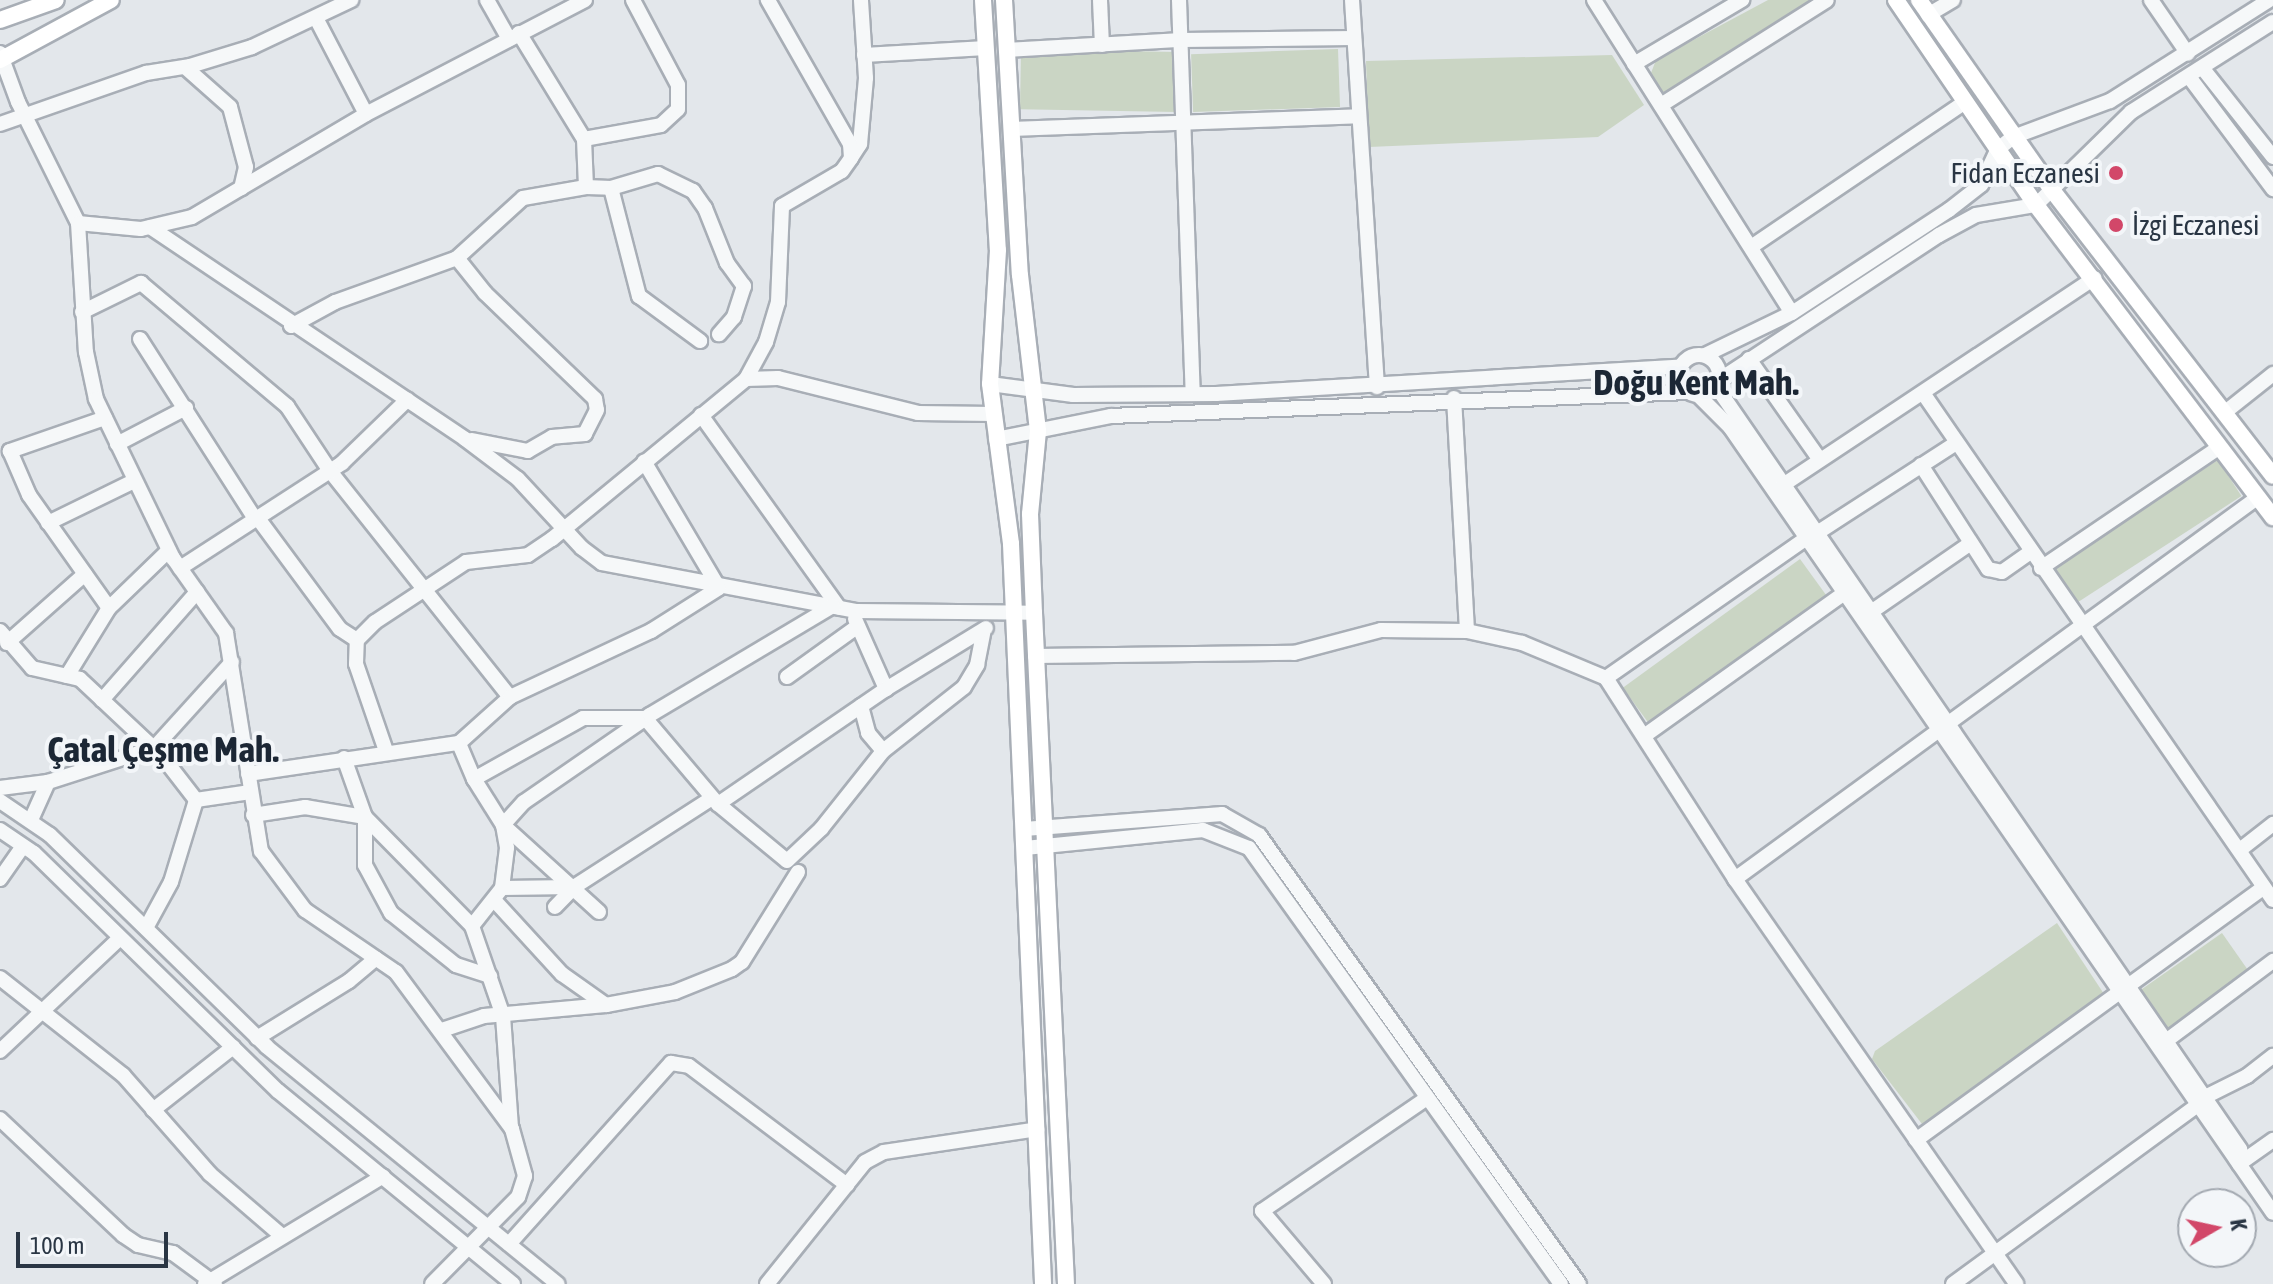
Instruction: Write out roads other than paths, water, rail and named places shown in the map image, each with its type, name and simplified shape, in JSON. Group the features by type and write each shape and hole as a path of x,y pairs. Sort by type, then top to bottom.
{"main road":[{"path":"0,20 56,0"},
{"path":"1,57 111,0"},
{"path":"983,0 998,250 990,384 1008,519 1013,613 1033,829"},
{"path":"1004,0 1023,303 1036,389 1038,431 1030,514 1035,656 1033,847 1037,1129 1043,1284"},
{"path":"1896,0 2036,205 2273,517"},
{"path":"1919,0 2052,190 2270,468"},
{"path":"1033,847 1066,1284"}],"street":[{"path":"0,124 146,73 185,67 274,39 351,0"},
{"path":"487,0 584,139 586,187"},
{"path":"78,223 150,227 192,217 366,114 585,0"},
{"path":"584,139 661,125 678,109 678,85 633,0"},
{"path":"768,0 850,144 851,158"},
{"path":"386,751 356,664 357,640 375,622 466,562 528,555 568,528 644,461 746,379 766,342 778,302 782,206 842,171 851,158 858,155 864,55 861,0"},
{"path":"1100,0 1102,45"},
{"path":"1179,0 1181,126 1193,393"},
{"path":"1352,0 1377,387"},
{"path":"1594,0 1792,313"},
{"path":"1634,64 1742,0"},
{"path":"1661,105 1827,0"},
{"path":"1928,15 1953,0"},
{"path":"2151,0 2188,54"},
{"path":"990,384 1073,395 1193,393 1377,387 1681,366 1693,356 1705,355 1792,313 1949,210 1981,185 1997,150 2013,137 2110,101 2269,0"},
{"path":"316,18 366,114"},
{"path":"996,439 1111,416 1454,398 1694,393 1717,383 1749,359 1963,222 2036,205 2131,112 2204,70 2273,22"},
{"path":"1006,50 1182,40 1354,38"},
{"path":"864,55 986,48"},
{"path":"1,57 18,102 78,223 82,312 89,368 105,418 169,550 226,633 261,851 305,910 396,972 511,1127"},
{"path":"185,67 230,107 246,167 241,188"},
{"path":"2204,70 2273,157"},
{"path":"0,77 18,102"},
{"path":"2190,78 2273,189"},
{"path":"1751,247 1964,103"},
{"path":"1011,129 1181,126 1359,116"},
{"path":"291,326 348,296 457,258 523,198 586,187 611,188 658,174 693,191 705,208 727,263 744,286 734,317 719,334"},
{"path":"611,188 639,296 700,341"},
{"path":"150,227 291,326 465,439 518,479 568,528 582,548 602,563 719,588 841,608 1034,613"},
{"path":"457,258 485,293 595,399 597,410 585,434 552,437 528,451 465,439"},
{"path":"1783,485 2094,278"},
{"path":"82,312 141,283 287,406 330,471 510,697"},
{"path":"140,339 256,518 340,629 357,640"},
{"path":"1705,355 1715,362 1717,383 1783,485 1843,594 1945,730 2243,1161 2273,1213"},
{"path":"1749,359 1820,460"},
{"path":"1681,366 1681,383 1730,427 1871,612 1945,730"},
{"path":"2224,413 2273,374"},
{"path":"746,379 778,378 918,413 993,414"},
{"path":"1923,393 2029,553 2241,849 2273,900"},
{"path":"1454,398 1467,631"},
{"path":"180,568 359,450 407,400"},
{"path":"117,444 186,408"},
{"path":"701,415 841,608 858,626 886,689"},
{"path":"105,418 10,451 29,495 109,608"},
{"path":"1606,678 1812,536 1956,443"},
{"path":"2041,568 2220,447"},
{"path":"644,461 719,588"},
{"path":"1921,465 1971,543 1995,573 2029,553"},
{"path":"48,523 134,481"},
{"path":"1735,879 1945,730 2257,498"},
{"path":"1871,612 1971,543"},
{"path":"67,676 109,608 169,550"},
{"path":"85,574 4,637 32,668 80,679 154,748 196,800"},
{"path":"248,774 386,751 459,743 510,697 651,631 719,588"},
{"path":"102,700 197,592"},
{"path":"1644,736 1843,594"},
{"path":"503,825 524,802 645,718 841,608"},
{"path":"474,779 549,745 583,718 645,718 715,801 787,861 821,829 883,751 964,687 977,665 983,633 995,614"},
{"path":"787,677 858,626"},
{"path":"1035,656 1294,653 1361,633 1467,631 1522,643 1606,678 1735,879 2016,1284"},
{"path":"555,907 574,887 715,801 886,689 983,633"},
{"path":"0,788 48,782 154,748 232,662"},
{"path":"861,706 868,733 883,751"},
{"path":"459,743 474,779 503,825 599,912"},
{"path":"344,758 365,817 365,865 391,913 456,965 490,976"},
{"path":"31,820 48,782"},
{"path":"196,800 250,792"},
{"path":"146,928 171,882 196,800"},
{"path":"0,801 31,820 257,1038 558,1284"},
{"path":"253,815 305,807 365,817 472,926 503,1016 511,1127 525,1176 518,1197 432,1284"},
{"path":"1033,829 1222,814 1259,835 1579,1284"},
{"path":"2241,849 2273,824"},
{"path":"472,926 498,894 507,848 503,825"},
{"path":"0,830 23,846 233,1047 513,1284"},
{"path":"1033,847 1203,830 1249,848 1561,1284"},
{"path":"0,879 23,846"},
{"path":"442,1030 484,1016 606,1005 675,992 732,969 742,962 798,872"},
{"path":"498,894 574,887"},
{"path":"1916,1140 2126,991 2264,887"},
{"path":"498,894 562,974 606,1005"},
{"path":"0,1051 120,938"},
{"path":"257,1038 349,981 376,958"},
{"path":"2166,1041 2273,961"},
{"path":"0,978 123,1075 210,1174 281,1235"},
{"path":"2126,991 2166,1041 2202,1101"},
{"path":"153,1110 233,1047"},
{"path":"1953,1284 2202,1101 2247,1076 2273,1056"},
{"path":"509,1244 671,1063 689,1066 847,1185"},
{"path":"1324,1284 1262,1211 1427,1098"},
{"path":"0,1119 123,1235 138,1245 173,1253 210,1283 281,1235 383,1176"},
{"path":"767,1284 865,1162 884,1152 1037,1129"},
{"path":"2243,1161 2273,1140"},
{"path":"2243,1161 2273,1195"}],"place":[{"name":"Fidan Eczanesi","path":"2116,173"},
{"name":"İzgi Eczanesi","path":"2116,225"}],"district":[{"name":"Doğu Kent Mah.","path":"1696,383"},
{"name":"Çatal Çeşme Mah.","path":"163,750"}]}
